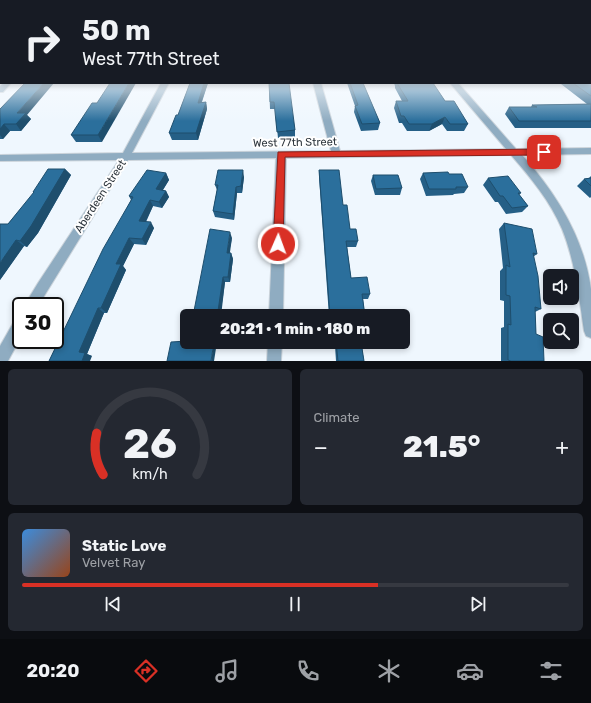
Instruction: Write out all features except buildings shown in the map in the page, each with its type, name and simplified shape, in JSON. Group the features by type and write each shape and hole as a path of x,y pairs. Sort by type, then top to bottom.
{"street":[{"name":"Aberdeen Street","path":"36,297 126,157 146,122 163,87"},
{"path":"318,87 336,154"},
{"path":"457,87 483,120 543,187 562,217 573,243 582,276 591,331"},
{"name":"West 77th Street","path":"0,158 591,151"},
{"path":"276,309 281,154"},
{"path":"0,360 12,339"},
{"path":"274,361 275,349"}],"route":[{"path":"278,244 281,154 544,152"}]}
